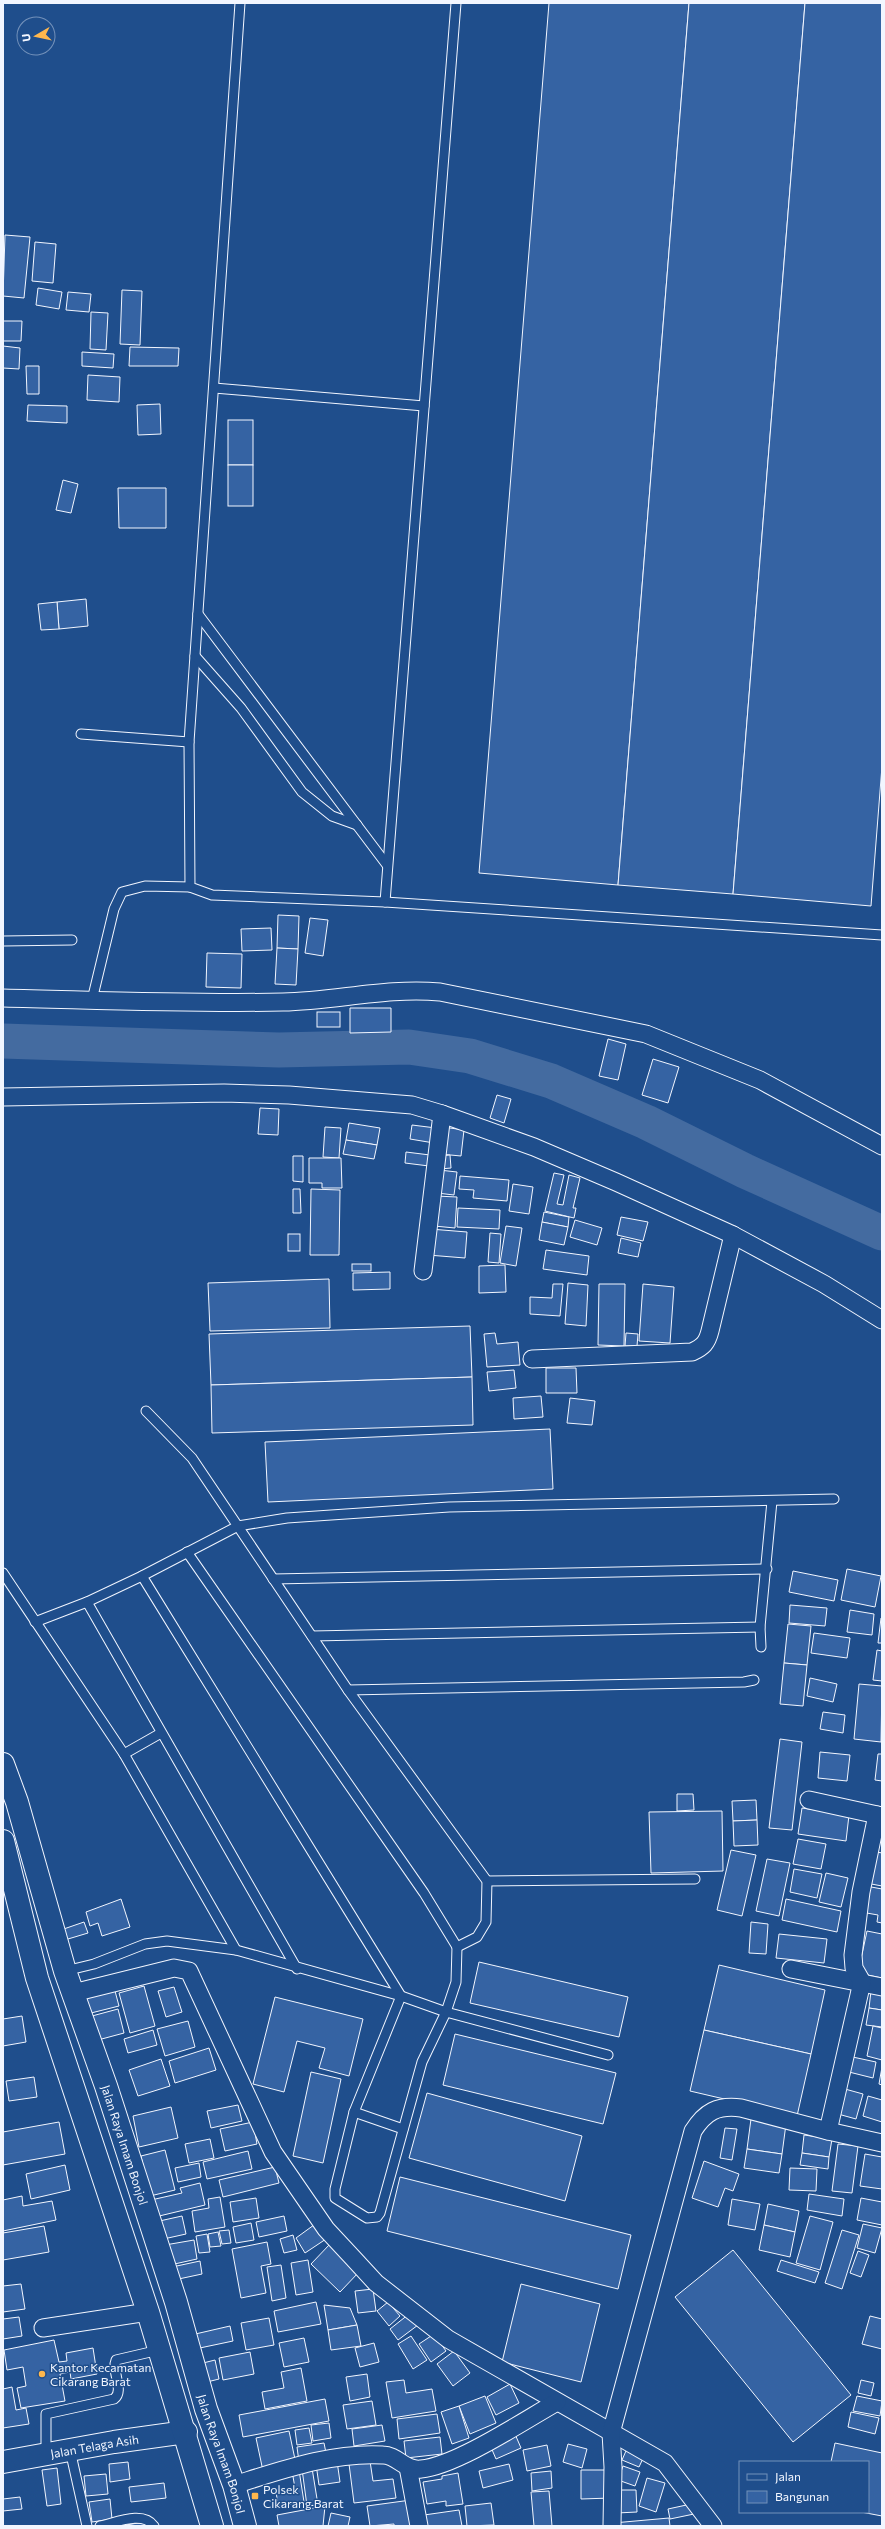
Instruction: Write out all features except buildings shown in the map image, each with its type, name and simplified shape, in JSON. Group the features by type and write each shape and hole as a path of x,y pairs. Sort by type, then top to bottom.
{"main road":[{"name":"Jalan Raya Imam Bonjol","path":"3,1764 17,1802 65,1971 106,2086 176,2302 206,2409 234,2485 245,2526"},
{"path":"3,1841 37,1978 148,2312 186,2432 212,2526"},
{"path":"37,1978 65,1971"},
{"name":"Jalan Telaga Asih","path":"3,2462 186,2432"}],"street":[{"path":"3,998 213,1003 285,1002 414,990 473,998 646,1034 760,1080 882,1146"},
{"path":"3,1097 224,1093 282,1095 399,1104 442,1114 534,1147 733,1235 824,1284 882,1320"},
{"path":"423,1271 442,1114"},
{"path":"532,1359 692,1352 700,1349 706,1343 710,1332 733,1235"},
{"path":"810,1800 880,1815 861,1892 853,1955 854,1968 862,1982 828,2131"},
{"path":"73,1993 174,1968 185,1968 189,1971 220,2035 256,2121 273,2152 326,2228 376,2283 428,2325 469,2352 665,2463 713,2526"},
{"path":"791,1969 882,1987"},
{"path":"612,2526 613,2466 611,2433 693,2131 701,2118 713,2109 726,2106 741,2108 828,2131 882,2142"},
{"path":"43,2328 148,2312"},
{"path":"234,2485 308,2463 350,2456 393,2456 408,2467 421,2469 441,2464 482,2445 557,2402"},
{"path":"408,2467 419,2526"}],"lane":[{"path":"190,887 189,742 240,3"},
{"path":"385,902 456,3"},
{"path":"214,388 424,406"},
{"path":"198,614 388,865"},
{"path":"195,656 241,708 302,792 332,816 357,825"},
{"path":"81,734 189,742"},
{"path":"92,1000 114,909 122,892 144,886 190,887 212,895 385,902 882,936"},
{"path":"3,941 72,940"},
{"path":"146,1411 192,1458 348,1690 487,1881 486,1922 477,1937 457,1947"},
{"path":"35,1622 87,1602 142,1576 238,1526 287,1518 449,1507 834,1499"},
{"path":"761,1647 760,1627 767,1569 772,1500"},
{"path":"187,1552 424,1893 457,1947 456,1982 446,2012 422,2062 380,2213 377,2217 367,2218 335,2198 334,2194 354,2112 401,1996"},
{"path":"273,1579 767,1569"},
{"path":"3,1573 124,1754 236,1950"},
{"path":"142,1576 401,1996"},
{"path":"87,1602 296,1968"},
{"path":"312,1636 760,1627"},
{"path":"348,1690 736,1682 754,1680"},
{"path":"124,1754 161,1732"},
{"path":"487,1881 695,1879"},
{"path":"65,1971 94,1964 145,1944 167,1941 236,1950 296,1968 401,1996 446,2012 608,2055"},
{"path":"354,2112 403,2129"},
{"path":"46,2454 46,2414 114,2399 118,2390 115,2365 116,2360 159,2350"},
{"path":"70,2450 87,2526"},
{"path":"100,2526 134,2518 145,2518 154,2526"}],"waterway":[{"path":"3,1041 279,1050 409,1047 470,1056 551,1081 646,1122 745,1171 882,1233"}],"place":[{"name":"Kantor Kecamatan Cikarang Barat","path":"42,2374"},
{"name":"Polsek Cikarang Barat","path":"255,2496"}]}
